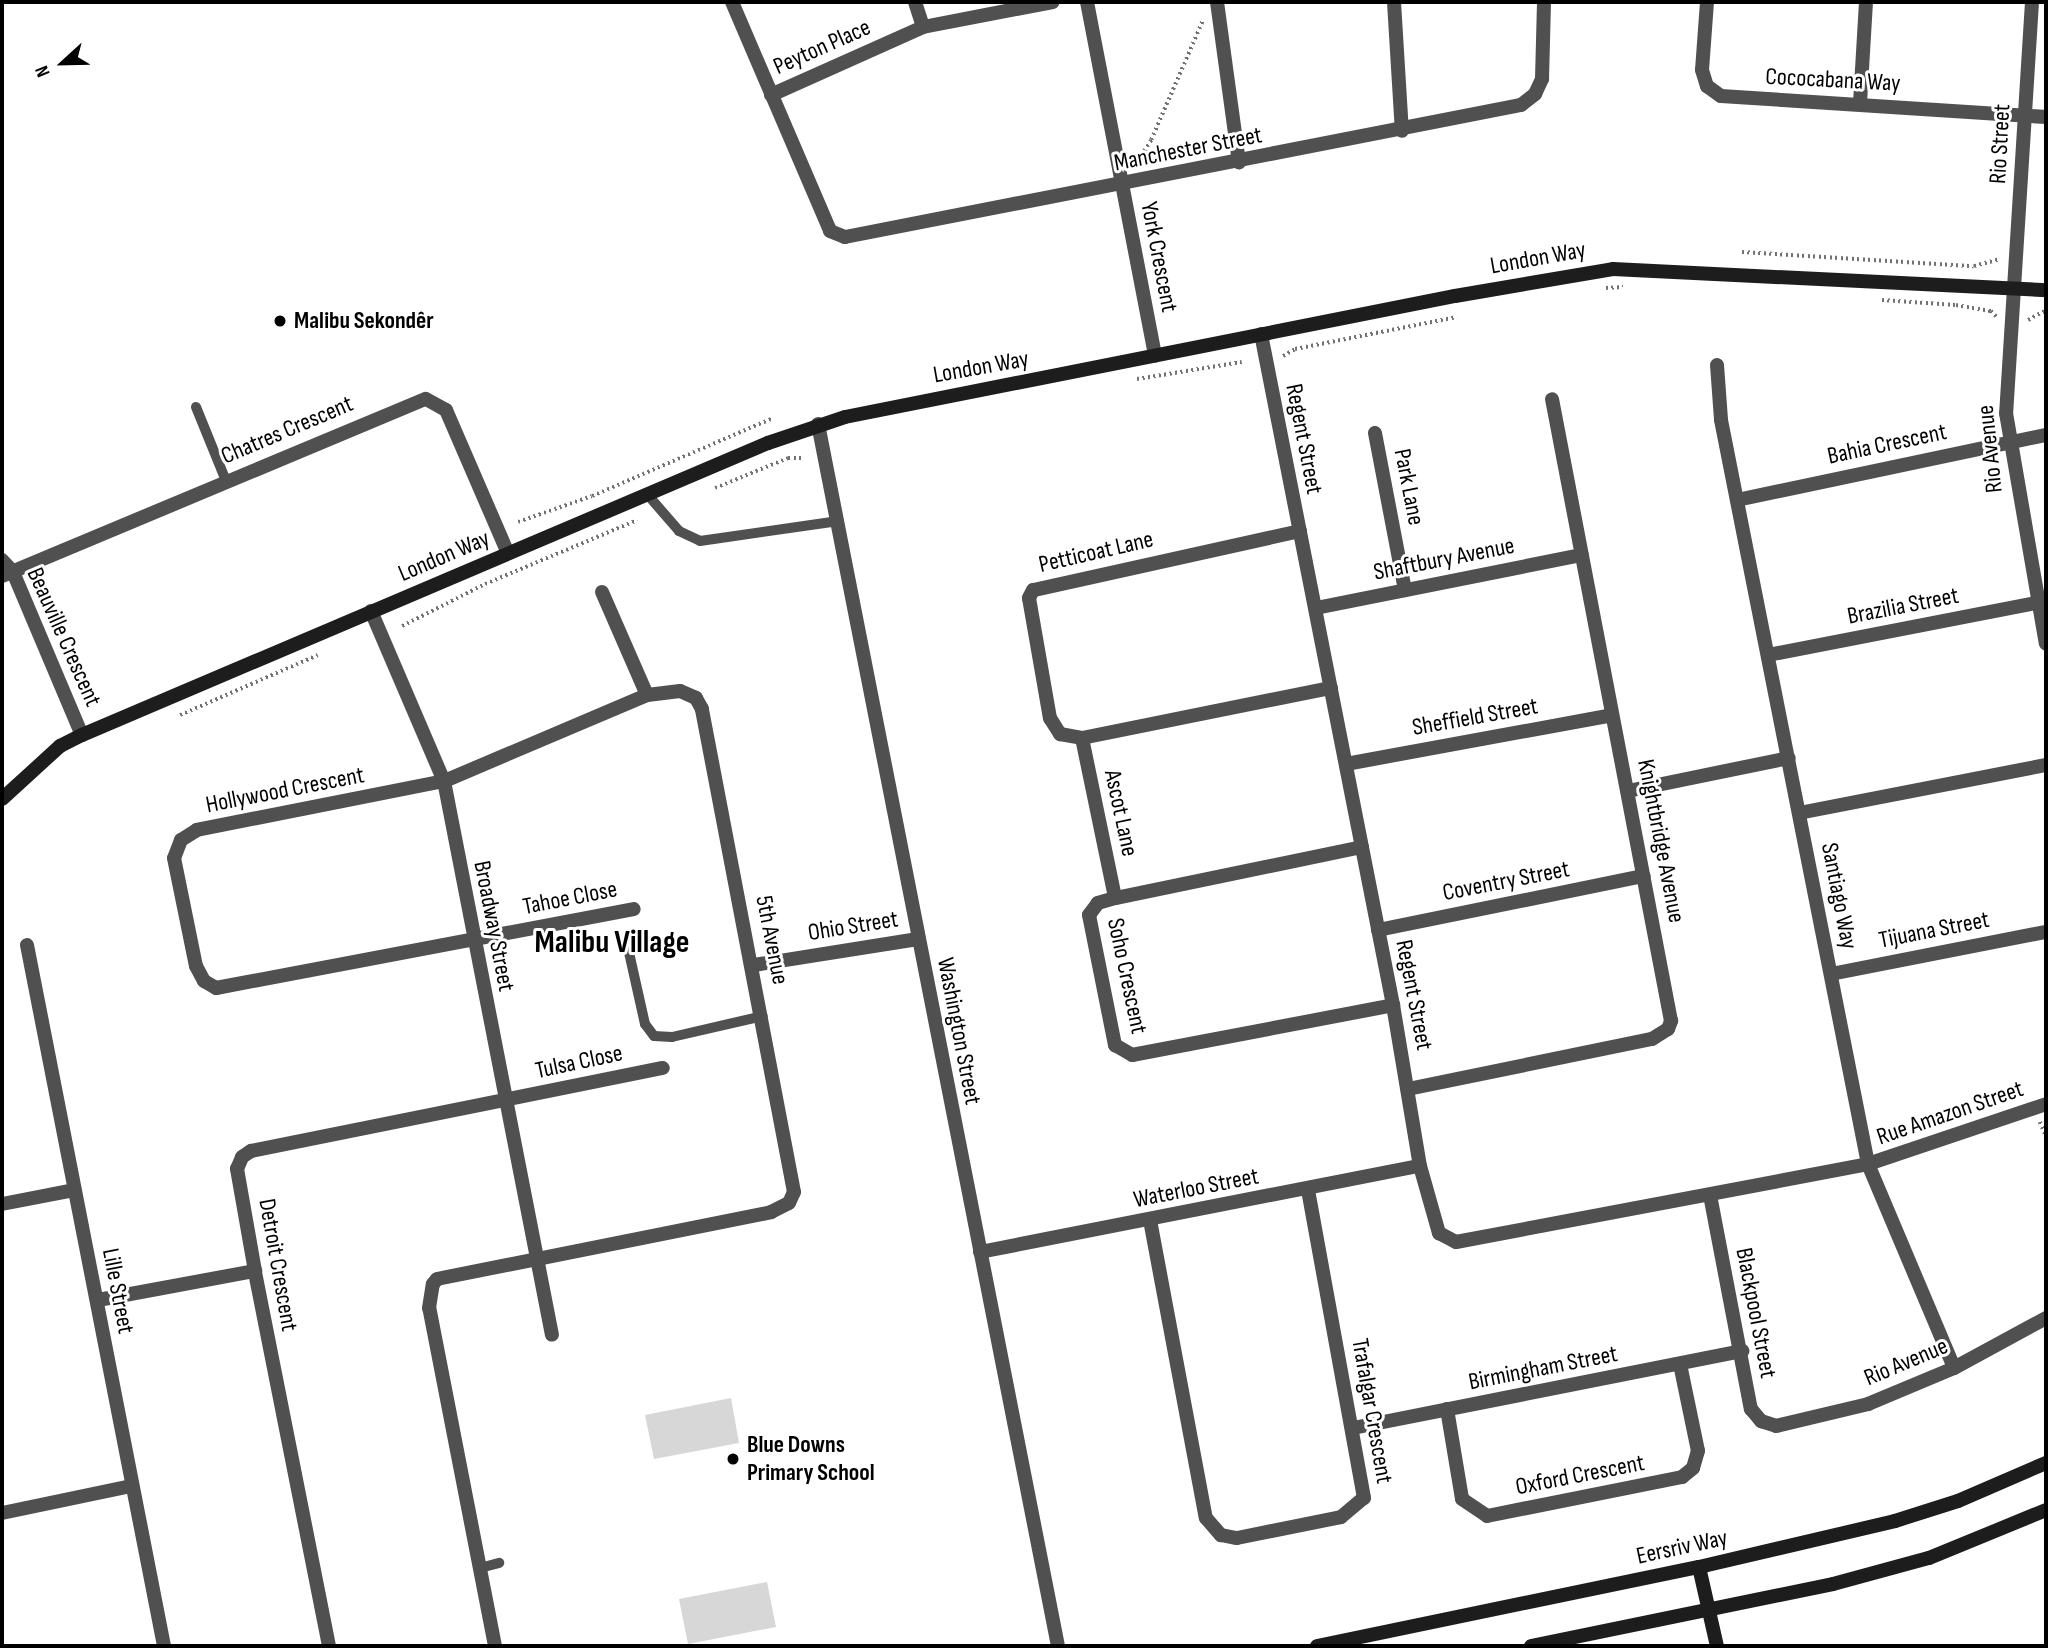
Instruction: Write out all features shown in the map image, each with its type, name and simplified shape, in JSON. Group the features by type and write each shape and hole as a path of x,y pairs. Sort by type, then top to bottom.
{"street":[{"path":"732,2 771,95"},
{"path":"915,2 923,27"},
{"name":"Peyton Place","path":"771,95 923,27 1053,2"},
{"name":"York Crescent","path":"1087,2 1155,356"},
{"path":"1394,2 1402,131"},
{"name":"Manchester Street","path":"771,95 830,232 852,237 1402,131 1521,105 1531,99 1542,79 1544,2"},
{"name":"Cococabana Way","path":"1707,2 1702,70 1714,94 2046,117"},
{"path":"1860,103 1866,2"},
{"name":"Rio Street","path":"2015,288 2032,2"},
{"path":"1212,6 1239,163"},
{"name":"London Way","path":"2,799 60,746 82,734 818,424 1261,334 1613,269 2046,290"},
{"name":"Rio Avenue","path":"2015,288 2006,398 2011,441 2042,601 2046,644"},
{"name":"Regent Street","path":"1261,334 1393,1005 1420,1166 1433,1223 1447,1239 1456,1242 1868,1164"},
{"name":"Santiago Way","path":"1717,365 1721,420 1868,1164 1954,1368"},
{"name":"Knightbridge Avenue","path":"1408,1089 1652,1039 1668,1029 1672,1009 1612,715 1552,399"},
{"name":"Chatres Crescent","path":"7,574 412,402 432,400 446,410 508,553"},
{"name":"Washington Street","path":"818,424 1058,1646"},
{"name":"Park Lane","path":"1375,433 1405,590"},
{"name":"Bahia Crescent","path":"1737,500 2046,435"},
{"name":"Petticoat Lane","path":"1082,738 1060,734 1050,718 1029,598 1033,590 1300,531"},
{"name":"Shaftbury Avenue","path":"1316,608 1581,555"},
{"name":"Beauville Crescent","path":"2,560 82,734"},
{"path":"602,592 647,695"},
{"name":"Brazilia Street","path":"1768,655 2042,601"},
{"name":"Broadway Street","path":"371,611 444,781 472,940 552,1335"},
{"path":"1082,738 1331,688"},
{"name":"5th Avenue","path":"444,781 647,695 680,691 696,698 702,709 754,965 794,1181 789,1203 771,1212 536,1260"},
{"name":"Sheffield Street","path":"1346,764 1612,715"},
{"name":"Ascot Lane","path":"1082,738 1115,898"},
{"path":"1628,791 1789,758"},
{"path":"1799,813 2046,765"},
{"name":"Hollywood Crescent","path":"444,781 197,830 181,840 174,858 196,966 204,981 216,989 472,940"},
{"name":"Soho Crescent","path":"1362,847 1115,898 1098,903 1089,915 1115,1045 1126,1053 1145,1055 1393,1005"},
{"name":"Coventry Street","path":"1378,930 1644,876"},
{"name":"Tahoe Close","path":"472,940 634,909"},
{"name":"Tijuana Street","path":"1831,974 2046,932"},
{"name":"Ohio Street","path":"754,965 918,939"},
{"name":"Lille Street","path":"27,945 164,1646"},
{"name":"Tulsa Close","path":"505,1100 663,1068"},
{"name":"Detroit Crescent","path":"329,1646 237,1169 246,1154 505,1100"},
{"name":"Rue Amazon Street","path":"1868,1164 2046,1104"},
{"name":"Waterloo Street","path":"980,1252 1420,1166"},
{"path":"2,1204 74,1190"},
{"name":"Trafalgar Crescent","path":"1150,1220 1206,1518 1215,1531 1237,1538 1340,1517 1355,1509 1365,1492 1308,1190"},
{"name":"Blackpool Street","path":"1710,1195 1751,1409 1761,1421 1776,1426"},
{"path":"495,1646 429,1300 437,1279 536,1260"},
{"path":"98,1300 255,1271"},
{"name":"Rio Avenue","path":"1776,1426 1857,1407 1954,1368 2046,1318"},
{"name":"Birmingham Street","path":"1353,1428 1742,1351"},
{"name":"Oxford Crescent","path":"1447,1409 1462,1499 1475,1512 1487,1516 1682,1477 1693,1468 1699,1451 1679,1364"},
{"name":"Eersriv Way","path":"1317,1646 1699,1567 1895,1521 1958,1501 2046,1462"},
{"path":"2,1513 131,1486"},
{"path":"1531,1646 1710,1610 1929,1558 2046,1510"},
{"path":"1699,1567 1717,1646"}],"lane":[{"path":"196,407 226,481"},
{"path":"647,494 679,531 700,541 839,521"},
{"path":"628,948 645,1024 654,1036 672,1037 763,1016"},
{"path":"480,1568 499,1563"}],"path":[{"path":"1122,184 1151,140 1212,6"},
{"path":"1742,252 1974,266 1993,263"},
{"path":"1602,289 1629,287"},
{"path":"1877,300 1991,311"},
{"path":"2026,322 2046,310"},
{"path":"1283,356 1295,349 1457,317"},
{"path":"1137,379 1242,362"},
{"path":"519,522 604,491 773,418"},
{"path":"715,488 788,458 801,458"},
{"path":"402,626 485,584 637,520"},
{"path":"180,715 318,656"}],"shaded area":[{"path":"731,1398 739,1443 654,1459 645,1415"},
{"path":"767,1582 776,1627 688,1644 679,1599"}],"place":[{"name":"Malibu Sekondêr","path":"280,321"},
{"name":"Blue Downs Primary School","path":"733,1459"}],"district":[{"name":"Malibu Village","path":"612,943"}]}
